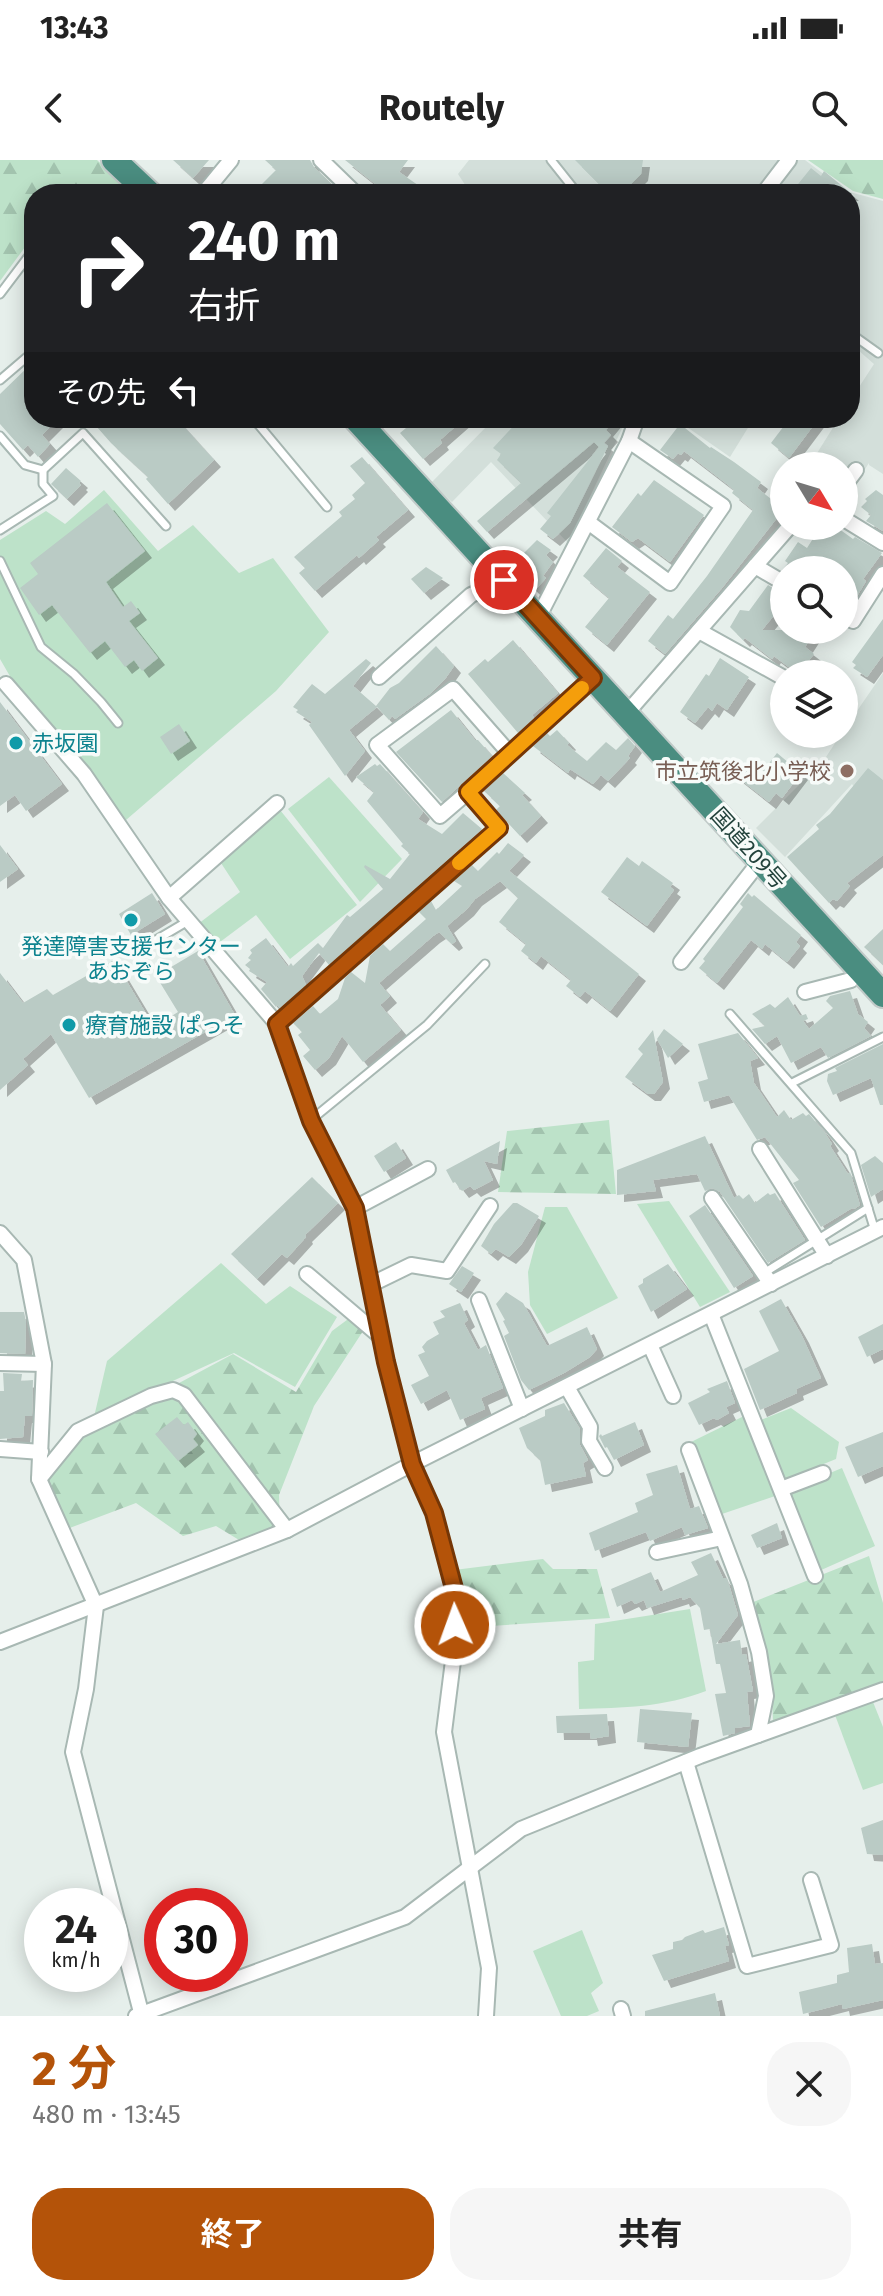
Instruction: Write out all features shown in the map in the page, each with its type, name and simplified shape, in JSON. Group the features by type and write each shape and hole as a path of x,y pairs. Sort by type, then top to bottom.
{"highway":[{"path":"114,160 139,184"},
{"name":"国道209号","path":"364,428 883,995"}],"street":[{"path":"211,184 231,160"},
{"path":"321,160 346,184"},
{"path":"771,184 789,160"},
{"path":"538,618 634,428"},
{"path":"588,522 670,583 723,506 629,441"},
{"path":"858,528 883,543"},
{"path":"626,714 778,540"},
{"path":"755,566 770,575"},
{"path":"858,613 883,574"},
{"path":"379,677 471,595 504,580"},
{"path":"699,631 770,670"},
{"path":"510,754 453,689 377,745 440,816 468,792 510,754 593,678"},
{"path":"3,679 84,774 169,898 277,1024 311,1121 355,1208 381,1337 412,1464 434,1513 456,1596 454,1653 444,1732 489,1968 486,2016"},
{"path":"277,1024 499,828 468,792"},
{"path":"169,898 277,803"},
{"path":"681,962 760,861"},
{"path":"805,992 851,980"},
{"path":"760,1149 827,1256"},
{"path":"355,1208 428,1169"},
{"path":"712,1198 767,1279"},
{"path":"370,1285 411,1265 447,1271 490,1206"},
{"path":"0,1233 24,1260 44,1364 39,1479 96,1606 86,1689 73,1752 139,2015 405,1917 521,1829 686,1762 883,1690"},
{"path":"0,1642 287,1530 711,1314 767,1279 880,1234"},
{"path":"0,1255 19,1254"},
{"path":"307,1274 381,1337"},
{"path":"479,1300 522,1409"},
{"path":"711,1314 815,1576"},
{"path":"650,1345 673,1396"},
{"path":"0,1363 44,1364"},
{"path":"567,1387 590,1427 589,1441 605,1468"},
{"path":"39,1479 78,1431 151,1396 173,1390 184,1395 287,1530"},
{"path":"0,1449 41,1452"},
{"path":"689,1450 740,1584 759,1652 766,1696 758,1735"},
{"path":"781,1489 823,1473"},
{"path":"657,1552 722,1538"},
{"path":"686,1762 747,1966 831,1945 811,1880"}],"lane":[{"path":"551,160 570,184"},
{"path":"0,294 24,262"},
{"path":"860,340 878,353"},
{"path":"0,380 24,360"},
{"path":"261,428 327,507"},
{"path":"0,530 53,496 43,484 43,470 83,433 166,526"},
{"path":"0,436 25,465 43,470"},
{"path":"0,561 41,647 74,674 118,723"},
{"path":"134,953 188,921"},
{"path":"311,1121 427,1025 485,964"},
{"path":"730,1014 851,1153 868,1208 880,1234"},
{"path":"792,1083 883,1037"},
{"path":"767,1279 817,1240 868,1208"}],"shaded area":[{"path":"469,160 805,160 837,184 464,184 458,174"},
{"path":"860,195 883,201 883,474 869,463 858,480 858,452 818,452 833,428 860,428 860,386 874,364 860,352"},
{"path":"485,428 622,428 568,543 491,462 452,502 431,483"},
{"path":"688,428 748,428 730,457"},
{"name":"市立筑後北小学校","path":"883,673 883,829 852,784 785,857 756,828 824,760 832,748 858,748 858,710"}],"green space":[{"path":"0,160 97,160 122,184 24,184 24,249 0,281"},
{"path":"808,160 883,160 883,199 860,193 860,184 843,184"},
{"path":"104,490 158,551 193,525 239,573 273,558 329,632 276,691 126,820 11,678 0,659 0,540 46,511 65,524"},
{"path":"329,777 402,859 360,902 288,809"},
{"path":"280,810 357,905 290,959 256,915 216,945 198,924 240,892 221,863"},
{"path":"609,1120 616,1194 498,1192 507,1131"},
{"path":"669,1201 730,1292 700,1307 637,1204"},
{"path":"545,1207 567,1207 618,1298 547,1334 530,1305 528,1272"},
{"path":"221,1263 266,1304 290,1286 337,1317 295,1387 234,1353 94,1417 107,1361"},
{"path":"355,1314 369,1322 314,1406 279,1495 280,1522 244,1543 216,1526 183,1536 136,1503 67,1529 47,1479 75,1439 233,1354 296,1392 332,1331"},
{"path":"791,1408 839,1442 836,1459 784,1480 761,1420"},
{"path":"744,1416 775,1496 722,1514 691,1442"},
{"path":"842,1468 875,1546 819,1571 787,1491"},
{"path":"869,1556 883,1603 883,1685 773,1724 772,1693 751,1603"},
{"path":"543,1559 553,1569 597,1569 610,1618 461,1628 454,1570"},
{"path":"690,1609 706,1691 659,1703 579,1709 578,1662 594,1660 595,1624"},
{"path":"873,1702 883,1727 883,1783 863,1790 835,1715"},
{"path":"582,1930 603,1983 591,1993 599,2011 587,2016 561,2016 533,1951"}],"building":[{"path":"173,160 209,160 193,178"},
{"path":"265,160 310,160 332,184 262,184 276,170"},
{"path":"345,160 408,160 399,172 416,184 375,184"},
{"path":"575,160 643,160 641,174 631,184 599,184"},
{"path":"811,168 821,176 824,171 840,184 798,184"},
{"path":"24,371 24,428 49,428 42,435 50,444 38,457 28,445 23,450 0,424 0,394"},
{"path":"98,428 185,428 214,460 168,504 146,479 148,477"},
{"path":"406,428 454,428 423,459 400,433"},
{"path":"512,428 608,428 611,435 604,443 608,446 570,523 553,539 540,529 551,516 547,513 599,447 594,442 487,532 477,521 521,483 497,460 501,454 493,448"},
{"path":"677,428 685,428 761,482 757,488 770,498 770,527 665,654 648,641 668,615 673,619 753,510 732,493 734,490 727,484 684,451 673,459 660,450"},
{"path":"782,428 812,428 794,452 782,452 771,443"},
{"path":"362,457 408,510 376,537 379,540 359,558 357,555 315,591 299,573 305,568 294,557 342,516 339,512 355,499 352,495 365,483 350,466"},
{"path":"66,468 81,481 81,485 67,499 51,484"},
{"path":"654,480 704,515 670,562 638,538 632,542 612,527 638,493 641,496"},
{"path":"876,490 883,495 883,531 866,521 871,515 861,507"},
{"path":"107,503 145,551 106,582 123,607 131,601 140,613 129,621 158,658 142,671 134,660 125,667 105,641 90,653 52,605 39,615 20,588 38,574 30,563"},
{"path":"858,539 882,553 863,579 866,581 858,594 858,556 788,556 798,542 807,548 812,540"},
{"path":"537,540 551,550 546,555 553,562 543,576 546,578 535,590 513,567"},
{"path":"606,548 622,561 617,567 650,592 607,645 585,627 609,598 583,576"},
{"path":"426,567 443,578 424,593 411,579"},
{"path":"770,586 770,620 762,630 770,630 770,644 807,644 805,647 814,654 809,660 779,660 774,656 772,659 745,638 743,640 730,627 740,610 749,611"},
{"path":"883,619 883,655 867,677 858,671 858,660 853,660"},
{"path":"513,640 558,693 532,715 534,718 518,733 468,674 485,659 488,662"},
{"path":"436,646 454,666 445,679 395,719 392,716 389,720 377,707 349,730 365,751 345,776 309,725 312,722 293,707 312,684 325,694 366,659 371,663 353,686 376,706 390,688"},
{"path":"720,658 749,677 727,710 717,703 712,711 708,707 695,723 680,712"},
{"name":"赤坂園","path":"0,702 62,784 26,811 15,795 0,806"},
{"path":"451,710 492,756 442,802 396,752"},
{"path":"179,724 190,741 171,754 160,737"},
{"path":"557,730 569,743 567,745 587,761 606,742 616,750 628,738 635,746 628,756 630,758 608,781 601,775 593,784 570,769 568,773 533,746 547,733 550,736"},
{"path":"777,753 801,773 782,798 776,793 769,802 731,772 740,762 752,771 767,766"},
{"path":"380,764 423,812 418,819 442,834 463,813 482,829 329,965 319,953 302,976 306,985 280,1008 261,989 267,982 245,965 251,960 248,958 252,953 250,950 266,938 288,967 318,943 323,948 347,915 350,917 383,889 365,865 390,879 410,854 367,801 374,792 356,777"},
{"path":"868,768 883,780 883,855 847,883 850,886 837,901 833,899 829,903 787,857 819,829 816,825 830,814"},
{"path":"503,773 525,793 522,795 541,816 520,836 496,810 500,806 484,791"},
{"path":"508,843 524,855 509,871 639,974 610,1011 585,991 580,997 566,986 571,980 541,956 536,963 521,951 526,944 499,922 518,898 500,881 475,899 447,926 456,941 452,944 439,932 379,983 390,996 380,1005 401,1030 363,1062 342,1036 329,1058 315,1070 303,1056 310,1050 298,1035 302,1032 293,1023 313,1006 320,1014 338,999 345,978 351,972 365,983 370,956 383,944 390,951 426,919 419,912 431,901 436,910 462,886 454,881 472,865 478,871"},
{"path":"0,845 18,869 0,882"},
{"path":"627,857 639,866 642,861 673,883 670,887 674,890 647,926 601,892"},
{"name":"発達障害支援センター あおぞら","path":"152,893 165,914 131,935 119,914"},
{"path":"748,893 801,935 796,942 800,946 787,962 765,944 762,949 751,940 717,983 699,968 743,907 740,904"},
{"path":"883,929 883,965 864,947"},
{"path":"198,951 235,1015 89,1098 51,1034 23,1059 28,1065 0,1090 0,973 23,1003 47,989 53,995 114,960 154,1027 178,1012 156,976"},
{"path":"850,991 858,1014 868,1022 864,1028 871,1036 828,1058 821,1047 791,1063 777,1036 765,1044 752,1029 765,1026 752,1014 770,1004 775,1008 788,997 800,1016 806,1014 808,1019 803,1021 809,1029 833,1008 826,1001 830,996"},
{"path":"664,1029 683,1044 668,1058 657,1039"},
{"path":"653,1030 663,1082 654,1094 648,1094 625,1077 643,1054 638,1049"},
{"path":"738,1033 758,1058 750,1061 754,1083 777,1117 784,1110 791,1120 803,1113 806,1116 809,1114 825,1133 848,1174 850,1172 860,1205 821,1227 793,1183 799,1180 765,1137 757,1140 729,1095 704,1102 698,1082 708,1079 698,1044"},
{"path":"883,1044 883,1105 880,1105 871,1078 833,1095 827,1081 828,1074"},
{"path":"705,1136 734,1198 739,1195 743,1199 749,1194 755,1203 768,1193 775,1193 805,1240 768,1263 720,1192 712,1188 705,1191 697,1174 653,1180 656,1191 617,1195 617,1170"},
{"path":"500,1141 497,1164 484,1161 493,1180 474,1190 470,1186 462,1191 453,1183 446,1170"},
{"path":"396,1142 406,1158 384,1172 374,1156"},
{"path":"875,1156 883,1163 883,1189 871,1197 861,1165"},
{"path":"312,1177 338,1203 305,1235 287,1258 282,1254 257,1279 231,1254"},
{"path":"513,1203 539,1216 521,1245 509,1257 496,1249 491,1254 481,1246 494,1224"},
{"path":"705,1205 753,1276 734,1288 689,1216"},
{"path":"668,1264 687,1289 651,1312 638,1286 643,1279"},
{"path":"462,1266 474,1273 461,1292 449,1284"},
{"path":"506,1292 523,1303 547,1346 587,1327 597,1349 564,1373 529,1390 521,1380 504,1336 509,1333 496,1304"},
{"path":"781,1299 821,1378 760,1410 744,1369 779,1351 759,1311"},
{"path":"460,1303 468,1320 464,1323 478,1350 486,1345 503,1388 481,1398 485,1409 460,1420 447,1390 421,1404 411,1385 429,1376 418,1355 425,1352 422,1347 427,1341 439,1334 433,1322 445,1317 440,1311"},
{"path":"0,1312 24,1312 25,1354 0,1353"},
{"path":"883,1324 883,1349 867,1357 858,1337"},
{"path":"3,1373 22,1374 21,1381 33,1380 32,1416 25,1416 23,1437 0,1439"},
{"path":"727,1381 735,1403 726,1407 729,1413 699,1425 688,1403 710,1392 707,1389"},
{"path":"564,1403 580,1429 580,1445 588,1460 583,1463 586,1476 545,1485 540,1460 527,1448 519,1428 545,1416 545,1410"},
{"path":"177,1417 184,1425 188,1422 197,1434 193,1439 198,1445 178,1461 155,1434"},
{"path":"635,1422 644,1445 614,1460 599,1436"},
{"path":"883,1432 883,1466 858,1477 845,1447"},
{"path":"677,1465 690,1509 699,1506 708,1528 685,1535 682,1527 650,1541 646,1532 595,1551 589,1533 638,1512 635,1503 653,1495 646,1474"},
{"path":"777,1523 782,1538 757,1548 751,1535"},
{"path":"711,1553 723,1578 727,1578 738,1615 716,1644 740,1640 753,1691 747,1692 750,1726 735,1728 735,1733 723,1736 715,1694 726,1693 720,1664 716,1664 710,1629 704,1630 700,1608 690,1597 647,1608 644,1600 635,1604 632,1600 617,1607 611,1589 651,1572 660,1592 698,1575 691,1562"},
{"path":"640,1709 692,1713 688,1747 637,1742"},
{"path":"607,1714 609,1736 591,1739 590,1733 557,1733 556,1716"},
{"path":"883,1820 883,1855 867,1854 861,1828"},
{"path":"724,1927 729,1961 664,1981 652,1955 673,1949 673,1942 703,1930 705,1933"},
{"path":"872,1944 875,1964 883,1963 883,2000 843,2009 842,2004 803,2014 799,1992 837,1983 837,1975 849,1972 847,1948"},
{"path":"715,1993 720,2016 645,2016 645,2011"}],"slow traffic":[{"path":"459,863 499,828 468,792 582,688"}],"place":[{"name":"赤坂園","path":"16,743"},
{"name":"市立筑後北小学校","path":"847,771"},
{"name":"発達障害支援センター あおぞら","path":"131,920"},
{"name":"療育施設 ぱっそ","path":"69,1025"}],"route":[{"path":"455,1625 456,1596 434,1513 412,1464 386,1362 355,1208 311,1121 277,1024 499,828 468,792 593,678 504,580"}]}
